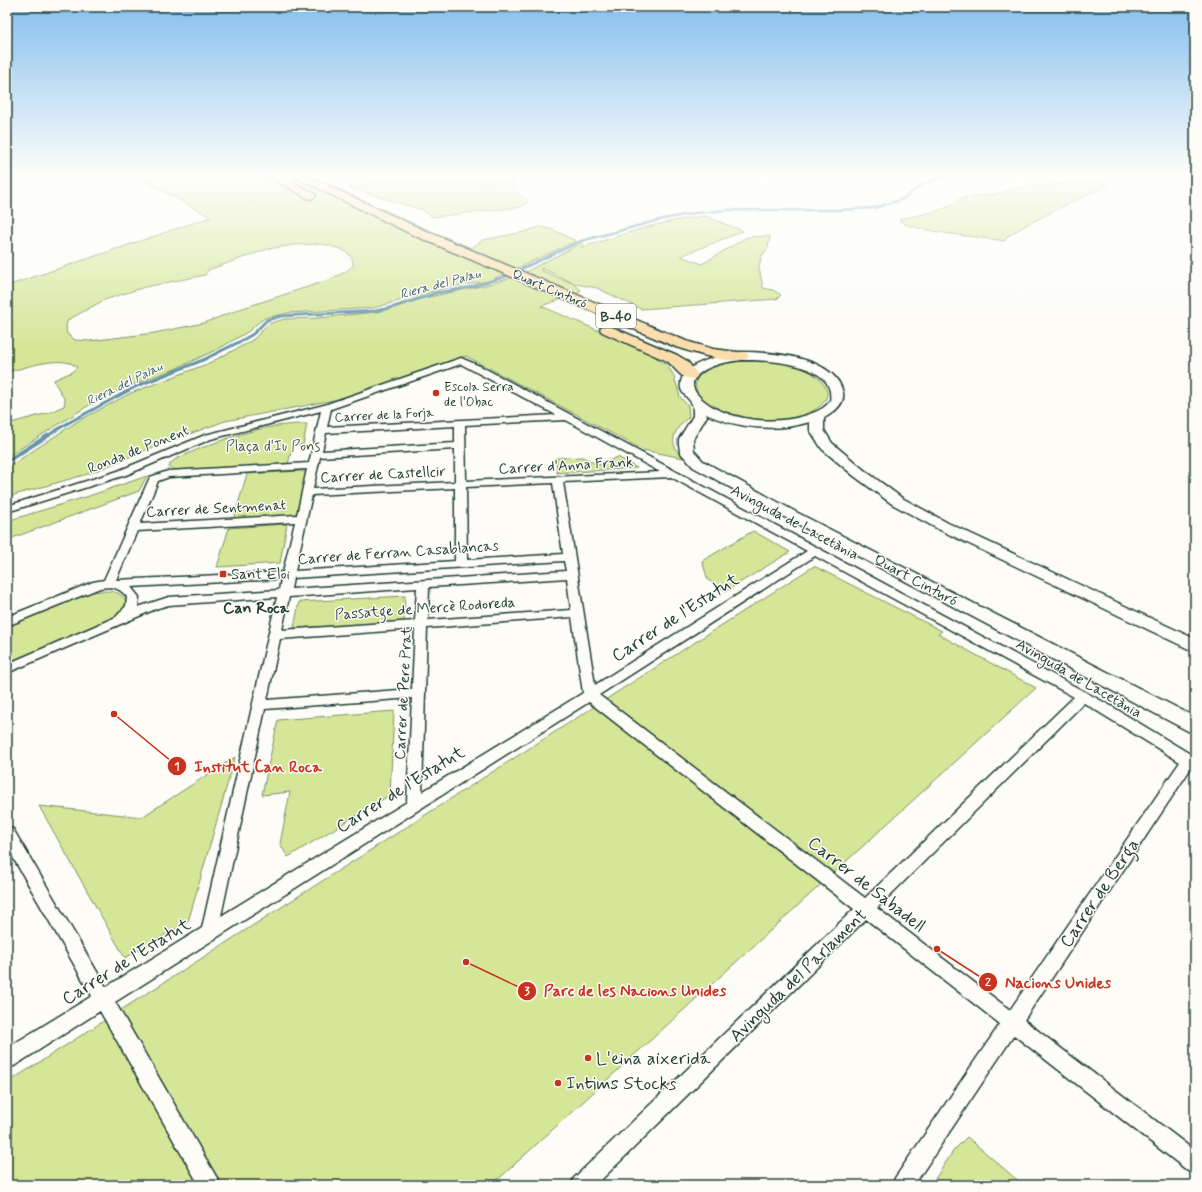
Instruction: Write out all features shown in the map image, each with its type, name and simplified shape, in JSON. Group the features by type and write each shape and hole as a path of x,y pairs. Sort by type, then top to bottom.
{"highway":[{"name":"Quart Cinturó","path":"417,232 681,344 712,353 741,356"},
{"path":"443,256 472,269"},
{"name":"Quart Cinturó","path":"593,322 672,358 682,364 690,375"}],"main road":[{"path":"741,356 761,356 788,359 805,364 825,374 836,386 837,396 835,402 830,408 817,416 784,423 754,422 725,417 698,404 691,396 687,388 690,375 698,368 710,362 741,356"},
{"name":"Quart Cinturó","path":"698,404 700,416 686,439 687,452 698,464 784,511 1195,726"},
{"path":"817,416 817,430 827,446 859,473 897,501 943,526 1195,646"}],"street":[{"name":"Ronda de Ponent","path":"7,509 107,479 208,437 327,407 461,361"},
{"name":"Avinguda de Lacetània","path":"461,361 674,474 1082,697 1192,762"},
{"path":"209,932 274,635 327,407"},
{"name":"Carrer de la Forja","path":"321,430 567,417"},
{"name":"Ronda de Ponent","path":"280,419 324,418"},
{"path":"460,423 461,564"},
{"path":"316,454 460,446"},
{"path":"117,622 128,612 133,602 130,592 113,584 133,528 154,479 168,474 313,466"},
{"name":"Carrer d'Anna Frank","path":"460,486 674,474"},
{"path":"558,481 590,695"},
{"name":"Carrer de Castellcir","path":"307,492 460,486"},
{"name":"Carrer de Sentmenat","path":"133,528 301,518"},
{"name":"Carrer de l'Estatut","path":"7,1059 590,695 814,551"},
{"name":"Carrer de Ferran Casablancas","path":"7,622 98,585 288,575 569,557"},
{"path":"7,669 154,605 169,601 284,592 572,574"},
{"name":"Carrer de Pere Prat","path":"414,804 423,583"},
{"name":"Passatge de Mercè Rodoreda","path":"274,635 422,623 577,613"},
{"path":"259,705 418,693"},
{"name":"Carrer de Sabadell","path":"590,695 1195,1164"},
{"name":"Avinguda del Parlament","path":"581,1185 867,909 1082,697"},
{"name":"Carrer de Berga","path":"902,1185 1192,762"},
{"path":"7,833 211,1185"}],"green space":[{"path":"168,232 433,232 471,248 483,240 525,232 556,232 576,241 489,281 450,287 373,308 288,313 265,318 249,331 220,348 175,369 126,387 86,407 7,457 7,424 48,413 64,406 65,400 54,380 72,372 77,367 70,363 53,362 33,365 7,372 7,286","holes":["320,244 336,248 347,253 353,261 353,266 345,272 329,280 240,309 204,323 154,333 90,341 75,340 67,334 66,326 68,320 104,300 145,287 205,275 208,270 268,249 294,245"]},
{"path":"632,232 741,232 681,256 702,264 747,237 770,236 768,248 761,257 759,268 763,288 773,290 781,295 777,299 641,309 597,288 576,284 541,268 542,271 574,284 581,290 577,294 541,306 648,352 667,365 674,376 680,397 688,406 689,417 679,426 674,438 677,451 683,458 643,450 466,356 339,399 225,421 146,450 91,473 7,497 7,465 16,462 78,421 131,393 207,364 246,344 271,323 284,319 318,318 376,312 415,300 486,285 517,276 582,243 585,246 581,248"},
{"path":"937,232 1015,232 1008,236 1004,241"},
{"path":"742,360 787,364 808,371 817,377 825,387 827,393 826,399 816,409 804,414 785,419 765,420 745,418 726,413 709,404 698,394 696,382 704,371 716,365"},
{"name":"Plaça d'Iu Pons","path":"291,424 307,424 303,445 293,445 288,464 176,470 169,467 176,459 240,434"},
{"path":"583,457 598,465 618,457 637,468 557,473 556,458"},
{"path":"302,471 306,473 297,513 292,515 234,518 247,474"},
{"path":"147,476 139,491 7,540 7,521 89,496"},
{"path":"287,524 280,563 217,567 229,528"},
{"path":"753,531 790,552 726,591 708,580 702,561"},
{"path":"814,566 942,631 938,634 1036,688 492,1185 7,1185 7,1083"},
{"path":"101,591 118,593 126,601 124,609 116,617 7,665 7,626 92,592"},
{"path":"405,596 404,622 294,628 299,602"},
{"path":"394,711 390,795 288,857 280,844 290,792 262,795 278,720"},
{"path":"235,757 188,922 125,958 39,806 142,817"},
{"path":"967,1137 1023,1185 931,1185 954,1150"}],"waterway":[{"name":"Riera del Palau","path":"456,290 504,277 581,241 616,232"},
{"name":"Riera del Palau","path":"456,290 461,289"},
{"name":"Riera del Palau","path":"47,436 137,386 203,360 241,341 253,334 267,320 281,316 375,311 394,307 436,293 456,290"},
{"name":"Riera del Palau","path":"7,461 49,435"}],"place":[{"name":"Escola Serra de l'Obac","path":"436,393"},
{"name":"Sant Eloi","path":"223,574"},
{"name":"Institut Can Roca","path":"114,714"},
{"name":"Nacions Unides","path":"937,949"},
{"name":"Parc de les Nacions Unides","path":"466,962"},
{"name":"L'eina aixerida","path":"588,1058"},
{"name":"Intims Stocks","path":"558,1083"}],"district":[{"name":"Can Roca","path":"256,607"}]}
